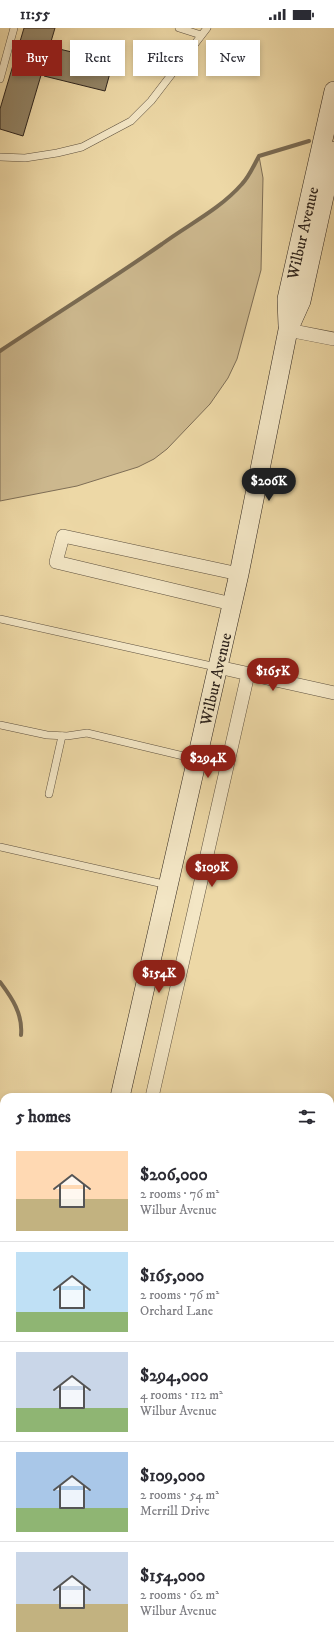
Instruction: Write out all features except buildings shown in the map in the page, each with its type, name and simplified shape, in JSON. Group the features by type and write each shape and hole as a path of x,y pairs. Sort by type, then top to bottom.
{"main road":[{"name":"Wilbur Avenue","path":"288,330 287,299 334,91"},
{"name":"Wilbur Avenue","path":"121,1093 239,574 288,330 301,301 334,151"}],"street":[{"path":"288,330 334,339"},
{"path":"232,604 56,562 63,536 239,574"},
{"path":"218,667 248,674 333,689"},
{"path":"153,1093 248,674"}],"lane":[{"path":"0,79 14,28"},
{"path":"180,28 201,35"},
{"path":"0,157 25,158 82,147 131,121 151,101 207,28"},
{"path":"0,618 218,667"},
{"path":"0,725 47,735 62,736 86,733 197,759"},
{"path":"49,794 62,736"},
{"path":"0,848 168,885"}],"shaded area":[{"path":"259,156 263,178 261,270 237,359 228,378 210,404 167,449 154,459 138,467 77,486 0,501 0,351 224,202 245,181"}],"waterway":[{"path":"0,351 224,202 245,181 259,156 309,141"},
{"path":"0,982 16,1007 20,1020 21,1035"}]}
